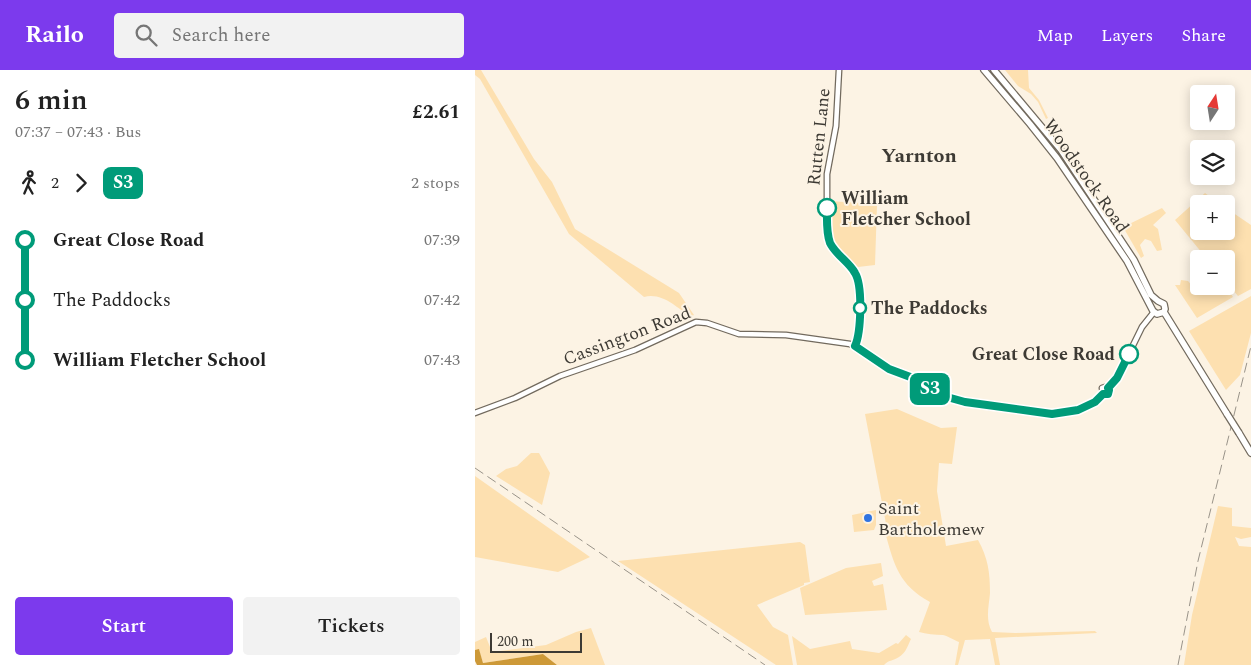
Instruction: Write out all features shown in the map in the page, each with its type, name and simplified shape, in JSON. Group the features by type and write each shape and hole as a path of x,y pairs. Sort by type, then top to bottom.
{"highway":[{"name":"Woodstock Road","path":"983,70 1031,124 1057,158 1127,261 1153,310"},
{"name":"Woodstock Road","path":"993,70 1061,150 1133,260 1151,295 1158,301"},
{"path":"1164,312 1159,314 1153,310 1153,304 1158,301 1165,305 1164,312 1251,454"}],"street":[{"name":"Rutten Lane","path":"839,70 836,126 827,174 827,230 831,245 855,273 858,280 860,318 858,338 855,346"},
{"name":"Cassington Road","path":"475,413 515,398 560,376 635,350 696,322 707,323 739,334 786,335 845,343 855,346 889,369 913,378 942,395 965,402 1052,414 1078,410 1095,402 1103,394 1108,394 1108,388 1117,378 1142,327 1153,310"}],"shaded area":[{"path":"475,70 481,70 534,159 552,182 575,229 679,293 694,315 690,317 675,305 663,299 651,296 644,297 569,234 480,79 475,75"},
{"path":"1005,70 1028,70 1029,88 1039,100 1048,118 1046,119 1038,102 1031,94 1018,86"},
{"path":"829,201 877,205 875,265 858,267 842,254 833,239 831,231"},
{"path":"1190,206 1190,238 1175,220"},
{"path":"1162,208 1166,213 1153,225 1158,229 1162,250 1157,251 1151,241 1145,239 1140,245 1144,256 1141,258 1123,227"},
{"path":"1235,214 1251,225 1251,289 1238,296 1235,292 1235,250 1200,250 1191,240 1235,240"},
{"path":"1181,280 1188,281 1190,284 1190,295 1232,295 1233,297 1197,318 1175,285 1180,285"},
{"path":"1251,296 1251,333 1240,375 1226,390 1189,331"},
{"path":"897,409 941,428 957,427 952,464 939,463 937,491 946,546 978,540 989,572 988,617 992,632 1095,631 1097,633 995,638 1000,665 995,665 990,639 965,640 958,665 955,665 959,642 943,635 919,632 930,602 911,589 899,573 891,554 885,532 887,529 865,414"},
{"path":"531,453 539,453 550,473 542,505 496,476 506,469 517,466"},
{"path":"475,476 590,557 558,572 475,557"},
{"path":"1218,506 1232,508 1232,526 1251,528 1251,537 1241,539 1235,537 1239,546 1251,547 1251,665 1184,665 1192,615"},
{"path":"876,510 874,530 854,532 852,515"},
{"path":"800,542 805,545 810,582 757,605 773,627 788,635 793,665 776,665 618,561"},
{"path":"881,563 883,576 872,581 874,586 883,584 887,610 805,615 800,588 846,568"},
{"path":"591,628 605,665 557,665 543,654 483,663 479,650 475,650 475,642 486,637 492,652 546,645 576,632"},
{"path":"906,635 911,639 905,651 899,657 884,665 797,665 792,636 810,649 850,641 852,649 879,653 896,643 898,644"},
{"path":"479,649 483,663 543,654 557,665 477,665 475,650"}],"railway":[{"path":"1178,665 1198,561 1251,346"},
{"path":"475,468 765,665"}],"bus line":[{"name":"S3","path":"827,208 827,230 831,245 850,266 858,280 860,304 858,338 855,346 889,369 919,381 935,392 951,399 984,406 1061,414 1078,410 1095,402 1103,394 1108,394 1108,388 1117,378 1129,354"}],"place":[{"name":"William Fletcher School","path":"827,208"},
{"name":"The Paddocks","path":"860,308"},
{"name":"Great Close Road","path":"1129,354"},
{"name":"Saint Bartholemew","path":"868,518"}],"district":[{"name":"Yarnton","path":"919,156"}]}
